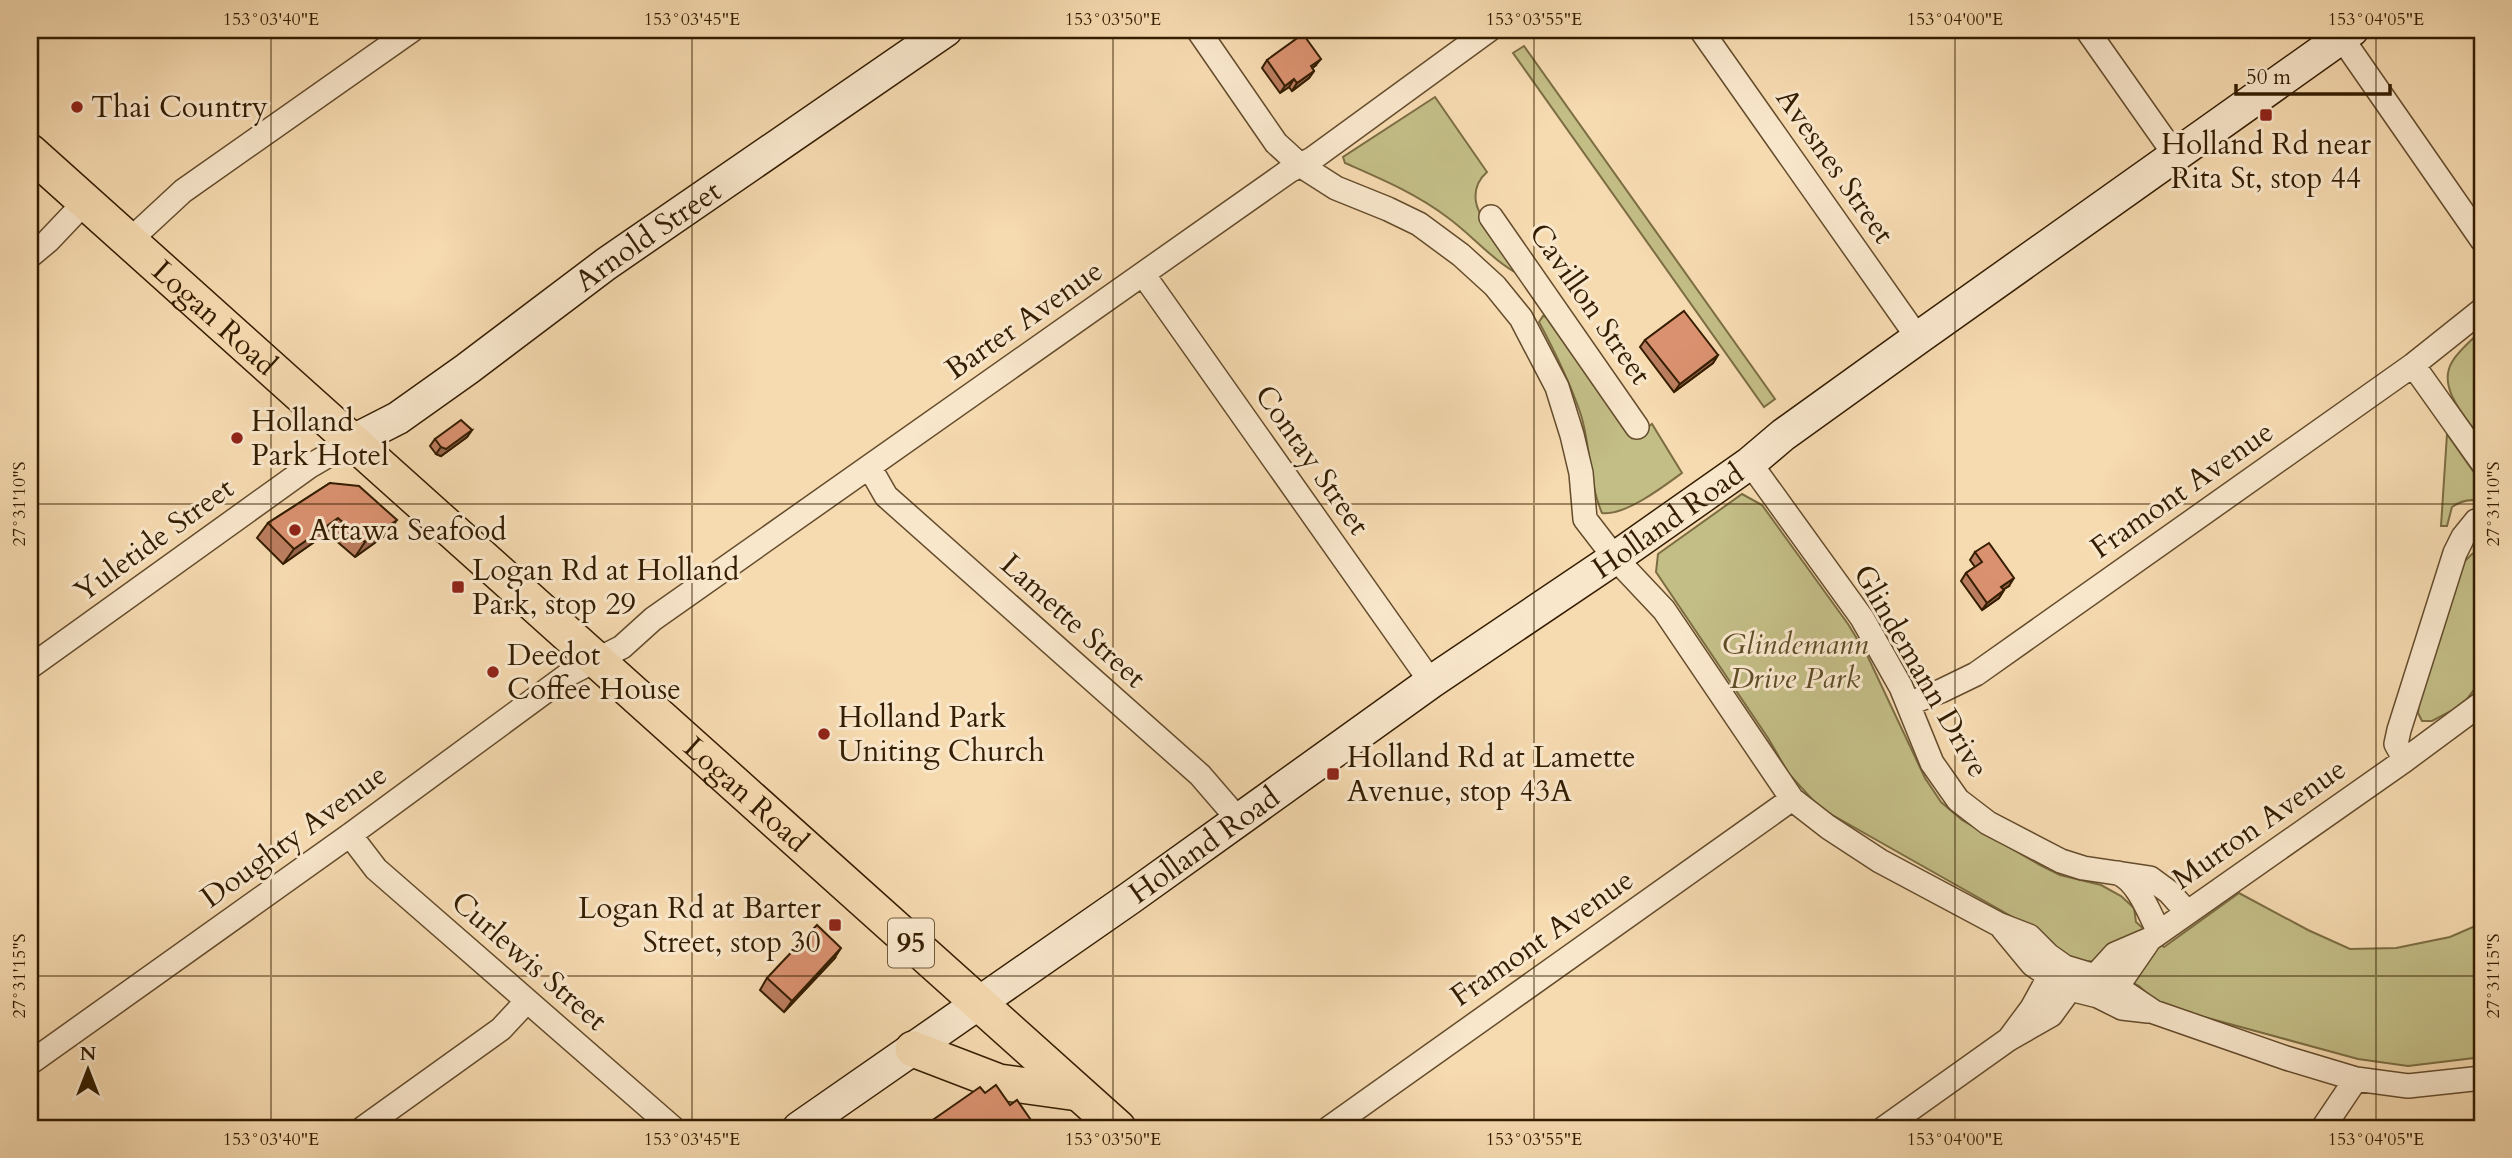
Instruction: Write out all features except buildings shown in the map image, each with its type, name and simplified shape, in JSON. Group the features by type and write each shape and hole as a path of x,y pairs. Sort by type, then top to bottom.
{"main road":[{"name":"Arnold Street","path":"351,442 398,418 606,264 946,30"},
{"name":"Holland Road","path":"799,1128 1148,885 1432,681 1750,463 1783,435 2346,34"},
{"name":"Logan Road","path":"30,152 1118,1128"},
{"path":"913,1049 999,1082 1078,1093"}],"street":[{"path":"128,242 183,191 412,30"},
{"path":"1198,30 1276,143 1300,165 1336,188 1419,225 1461,256 1495,286 1516,312 1536,344 1557,387 1581,473 1585,519 1615,558 1664,610 1792,799 1828,827 1880,861 1998,924 2019,945 2032,964 2062,978 2103,986 2122,1008 2154,1012 2286,1058 2356,1079 2408,1086 2482,1078"},
{"name":"Barter Avenue","path":"595,660 622,647 653,619 1318,154 1489,30"},
{"name":"Avesnes Street","path":"1701,30 1918,338"},
{"path":"2087,30 2175,155"},
{"path":"2346,34 2482,240"},
{"path":"30,256 58,232 85,202"},
{"name":"Cavillon Street","path":"1491,217 1637,427"},
{"name":"Contay Street","path":"1143,274 1432,681"},
{"path":"1516,312 1542,291"},
{"name":"Framont Avenue","path":"1908,704 1976,674 2413,365 2482,310"},
{"path":"2413,365 2482,462"},
{"name":"Yuletide Street","path":"30,667 310,466 351,442"},
{"name":"Glindemann Drive","path":"1750,463 1862,618 1908,704 1937,772 1965,807 1988,823 2053,858 2075,866 2154,879 2187,912"},
{"name":"Lamette Street","path":"870,468 886,496 1199,775 1238,819"},
{"path":"2404,760 2397,747 2397,737 2455,553 2476,521"},
{"name":"Doughty Avenue","path":"30,1063 350,835 569,674 595,660"},
{"name":"Murton Avenue","path":"2103,986 2115,954 2154,935 2482,703"},
{"name":"Framont Avenue","path":"1329,1128 1792,799"},
{"name":"Curlewis Street","path":"350,835 376,869 673,1128"},
{"path":"2118,873 2133,885 2154,935"},
{"path":"1884,1128 2009,1039 2051,1015 2062,978"},
{"path":"363,1128 501,1029 527,1001"},
{"path":"2323,1128 2356,1079"}],"green space":[{"path":"1524,46 1775,399 1764,407 1513,53"},
{"path":"1435,97 1487,172 1476,189 1478,209 1520,275 1501,263 1435,208 1398,187 1345,163 1343,157"},
{"path":"1543,316 1632,438 1652,424 1682,473 1654,493 1622,510 1602,513 1594,488 1580,412 1539,322"},
{"path":"2482,330 2482,440 2451,393 2448,372 2462,349"},
{"path":"2447,434 2482,484 2482,502 2463,501 2452,507 2447,526 2441,526"},
{"name":"Glindemann Drive Park","path":"1742,494 1762,505 1848,624 1867,655 1925,778 1941,802 1962,820 2060,875 2101,885 2121,896 2134,908 2136,922 2164,947 2239,893 2350,949 2396,948 2450,937 2482,923 2482,1057 2408,1066 2358,1059 2160,1005 2139,986 2093,961 2074,963 2025,924 1820,808 1789,774 1768,738 1656,572 1658,554"},
{"path":"2482,548 2482,679 2467,699 2453,710 2432,721 2422,721 2418,713 2419,703 2464,562"}],"place":[{"name":"Thai Country","path":"77,107"},
{"name":"Holland Rd near Rita St, stop 44","path":"2266,115"},
{"name":"Holland Park Hotel","path":"237,438"},
{"name":"Attawa Seafood","path":"295,530"},
{"name":"Logan Rd at Holland Park, stop 29","path":"458,587"},
{"name":"Deedot Coffee House","path":"493,672"},
{"name":"Holland Park Uniting Church","path":"824,734"},
{"name":"Holland Rd at Lamette Avenue, stop 43A","path":"1333,774"},
{"name":"Logan Rd at Barter Street, stop 30","path":"835,925"}]}
